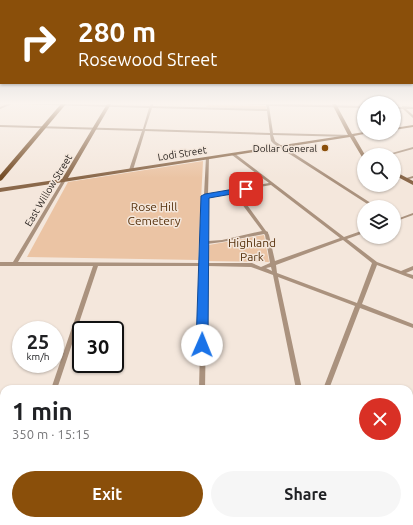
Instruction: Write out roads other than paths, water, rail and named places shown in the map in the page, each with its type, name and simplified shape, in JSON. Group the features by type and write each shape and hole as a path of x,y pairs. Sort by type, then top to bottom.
{"main road":[{"path":"0,179 44,128"}],"street":[{"name":"East Willow Street","path":"15,264 95,128"},
{"path":"107,128 334,136"},
{"path":"271,128 273,141 364,200"},
{"path":"347,128 358,148"},
{"path":"131,170 143,130"},
{"name":"Lodi Street","path":"0,190 232,154 334,136 357,135"},
{"path":"401,151 413,148"},
{"path":"232,154 375,263 413,277"},
{"path":"202,385 207,158"},
{"path":"401,177 413,183"},
{"path":"405,179 413,177"},
{"path":"205,196 235,192 270,184"},
{"path":"235,192 266,232 298,385"},
{"path":"401,218 413,214"},
{"path":"204,243 266,232"},
{"path":"262,268 357,233"},
{"path":"328,385 375,263"},
{"path":"0,264 247,265 262,268 413,326"},
{"path":"55,385 96,264"},
{"path":"401,273 413,268"}],"place":[{"name":"Dollar General","path":"325,148"}],"park label":[{"name":"Rose Hill Cemetery","path":"154,214"},
{"name":"Highland Park","path":"252,250"}]}
